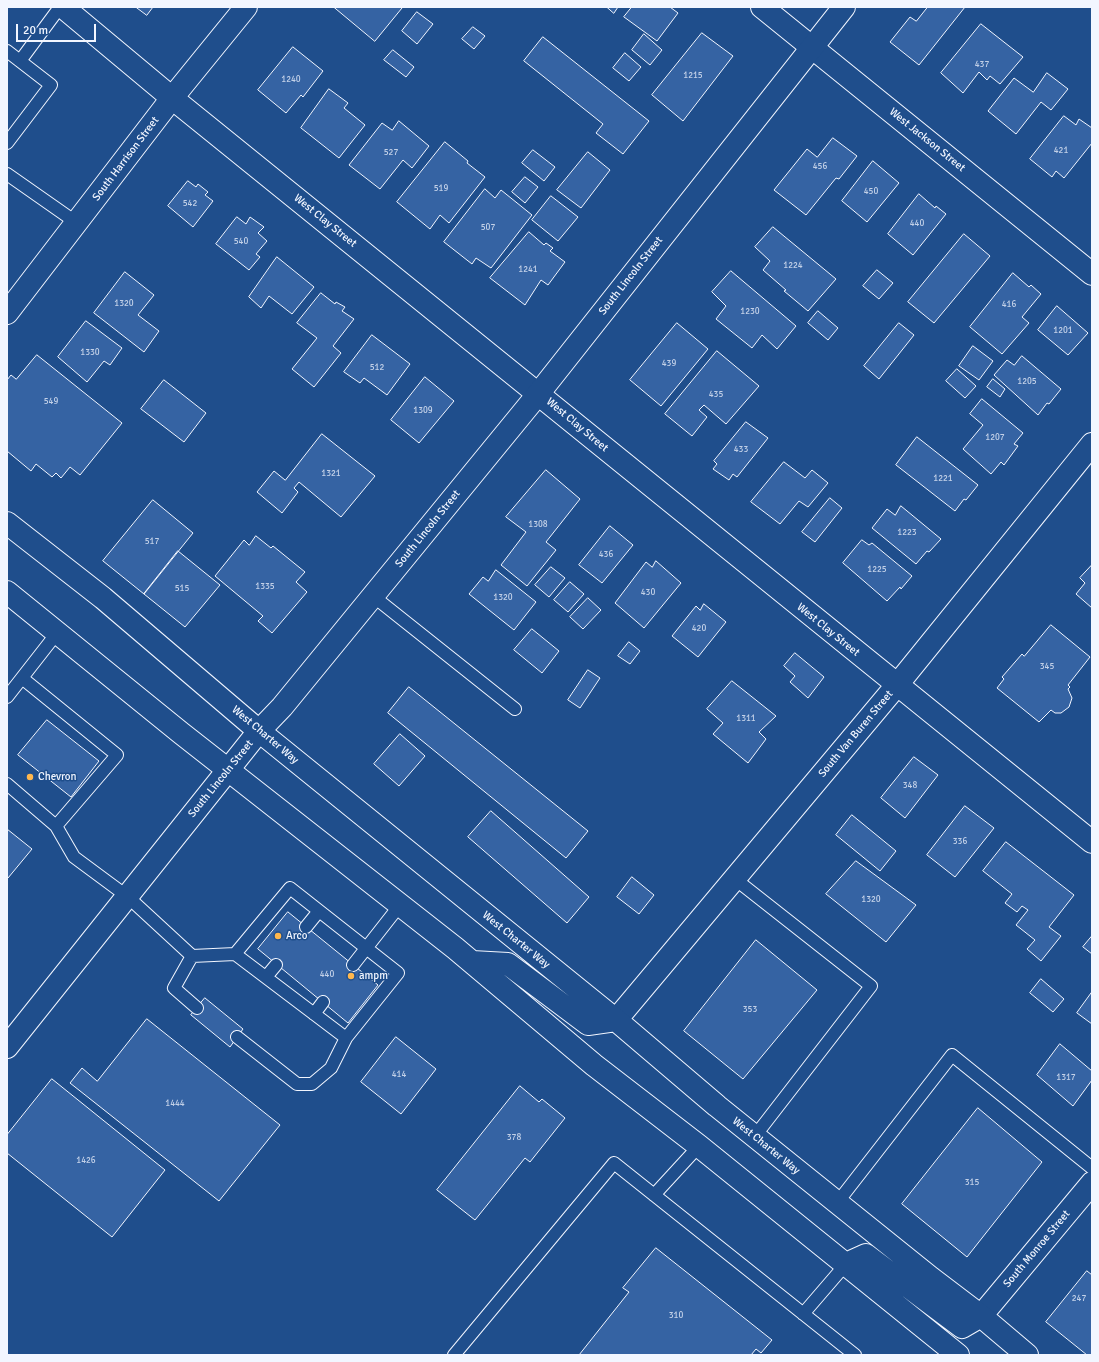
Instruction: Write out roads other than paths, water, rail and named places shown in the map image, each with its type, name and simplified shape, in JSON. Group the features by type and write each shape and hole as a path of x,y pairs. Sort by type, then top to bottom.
{"street":[{"name":"West Clay Street","path":"62,7 172,98 538,393 576,426 1092,842"},
{"name":"South Harrison Street","path":"7,313 172,98 246,7"},
{"name":"West Jackson Street","path":"762,7 1092,274"},
{"name":"South Lincoln Street","path":"7,1047 228,770 282,707 538,393 844,7"},
{"name":"South Van Buren Street","path":"616,1020 897,685 1092,444"},
{"name":"West Charter Way","path":"7,523 104,598 260,731 616,1020 837,1203 981,1316 1027,1355"},
{"path":"7,592 181,733 472,962 594,1065 699,1146 958,1355"},
{"path":"472,962 508,964 588,1024 616,1020"},
{"name":"South Monroe Street","path":"846,1264 866,1255 962,1328 981,1316 1092,1183"}],"lane":[{"path":"20,61 62,7"},
{"path":"7,51 51,85 7,143"},
{"path":"7,174 77,223"},
{"path":"373,596 515,709"},
{"path":"7,697 57,633"},
{"path":"22,678 117,755 56,826"},
{"path":"7,784 56,826 74,857 128,897 192,956 235,954 346,1038"},
{"path":"735,879 871,986 755,1136"},
{"path":"235,954 290,888 398,972 346,1038 331,1068 312,1084 297,1084 237,1037"},
{"path":"353,965 400,905"},
{"path":"306,927 319,911"},
{"path":"192,956 174,988 197,1008"},
{"path":"266,977 276,964"},
{"path":"314,1014 323,1002"},
{"path":"837,1203 952,1055 1092,1168"},
{"path":"654,1196 699,1146"},
{"path":"454,1355 614,1163 855,1355"},
{"path":"803,1314 846,1264"}],"place":[{"name":"Chevron","path":"30,777"},
{"name":"Arco","path":"278,936"},
{"name":"ampm","path":"351,976"}]}
